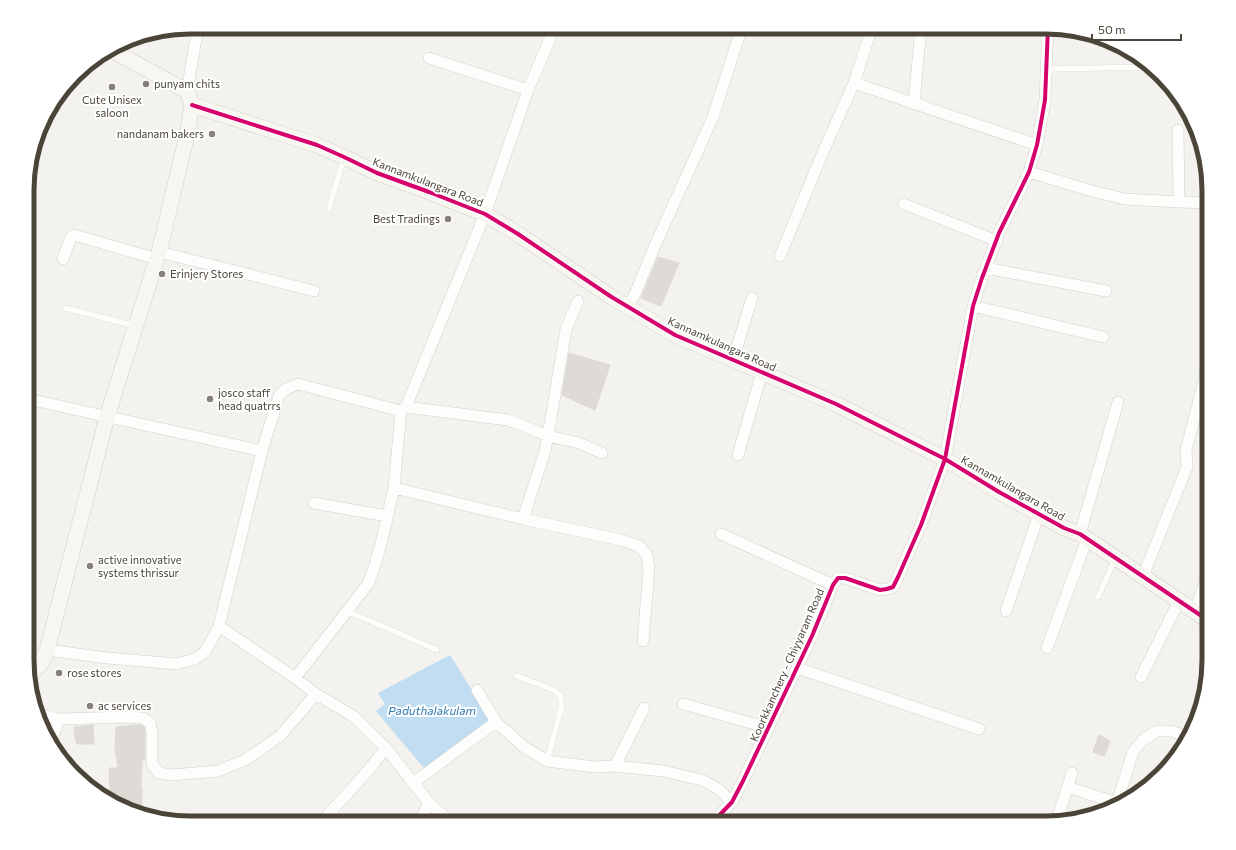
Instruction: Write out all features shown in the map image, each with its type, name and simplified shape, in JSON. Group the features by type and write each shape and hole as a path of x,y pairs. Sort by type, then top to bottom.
{"street":[{"path":"34,670 41,664 47,650 107,417 158,255 187,135 189,98 197,34"},
{"path":"295,678 368,584 377,559 394,488 403,409 485,214 528,90 552,34"},
{"path":"628,307 713,117 740,34"},
{"path":"780,256 823,152 854,83 870,34"},
{"path":"914,104 920,34"},
{"path":"945,459 973,306 997,241 1029,172 1037,145 1045,100 1048,34"},
{"name":"Kannamkulangara Road","path":"116,53 160,78 189,98 317,145 377,173 485,214 518,234 610,296 675,335 836,404 945,459 999,492 1084,537 1202,617"},
{"path":"429,58 528,90"},
{"path":"854,83 1037,145"},
{"path":"1178,130 1179,202"},
{"path":"1029,172 1092,191 1125,199 1202,203"},
{"path":"904,204 997,241"},
{"path":"63,259 71,237 74,235 314,291"},
{"path":"986,268 1106,291"},
{"path":"733,360 752,298"},
{"path":"523,519 545,451 566,329 578,301"},
{"path":"973,306 1103,337"},
{"path":"738,455 762,372"},
{"path":"47,650 108,658 176,664 195,659 205,652 218,626 262,451 279,396 286,389 298,384 403,409 508,420 548,436 579,443 602,453"},
{"path":"1143,576 1187,467 1186,450 1202,389"},
{"path":"34,400 262,451"},
{"path":"1047,648 1084,537 1118,402"},
{"name":"Koorkkanchery - Chiyyaram Road","path":"719,816 732,802 769,728 798,668 833,584 838,578 845,578 880,590 893,586 921,525 945,459"},
{"path":"394,488 523,519 622,540 639,546 647,555 649,569 643,641"},
{"path":"314,503 387,516"},
{"path":"1006,611 1040,514"},
{"path":"721,534 833,584"},
{"path":"1194,612 1202,591"},
{"path":"1141,677 1179,601"},
{"path":"218,626 316,694 353,716 386,748 429,803 444,816"},
{"path":"798,668 979,729"},
{"path":"478,690 496,722 524,746 547,761 595,768 614,766 663,771 702,780 717,788 732,802"},
{"path":"45,716 59,719 143,718 150,723 152,732 152,764 159,773 172,775 218,771 246,760 280,736 316,694"},
{"path":"682,704 769,728"},
{"path":"614,766 644,708"},
{"path":"54,735 59,719"},
{"path":"413,783 496,722"},
{"path":"1120,797 1133,752 1143,740 1157,731 1172,731 1183,735"},
{"path":"327,816 366,773 386,748"},
{"path":"1059,816 1072,773"},
{"path":"1068,787 1110,802"},
{"path":"422,816 429,803"}],"lane":[{"path":"1047,69 1142,67"},
{"path":"329,208 344,157"},
{"path":"65,308 136,326"},
{"path":"1098,597 1116,558"},
{"path":"347,611 437,650"},
{"path":"517,676 554,690 560,695 562,705 547,761"}],"water":[{"name":"Paduthalakulam","path":"450,655 490,719 424,768 376,711 385,704 378,693"}],"building":[{"path":"658,257 679,263 661,306 641,298"},
{"path":"569,353 610,365 595,410 562,395"},
{"path":"93,725 94,744 77,744 74,727"},
{"path":"141,725 144,727 145,760 142,760 141,808 109,793 109,768 118,768 115,750 116,727"},
{"path":"1099,735 1110,741 1104,756 1093,752"}],"cycle path":[{"path":"719,816 732,802 743,781 812,636 833,585 838,578 845,578 880,590 893,587 921,525 945,459 973,306 999,233 1029,172 1037,145 1045,100 1048,34"},
{"path":"192,105 317,145 377,173 485,214 518,234 610,296 675,335 836,404 945,459 999,492 1064,528 1080,534 1202,616"}],"place":[{"name":"punyam chits","path":"146,84"},
{"name":"Cute Unisex saloon","path":"112,87"},
{"name":"nandanam bakers","path":"212,134"},
{"name":"Best Tradings","path":"448,219"},
{"name":"Erinjery Stores","path":"162,274"},
{"name":"josco staff head quatrrs","path":"210,399"},
{"name":"active innovative systems thrissur","path":"90,566"},
{"name":"rose stores","path":"59,673"},
{"name":"ac services","path":"90,706"}]}
